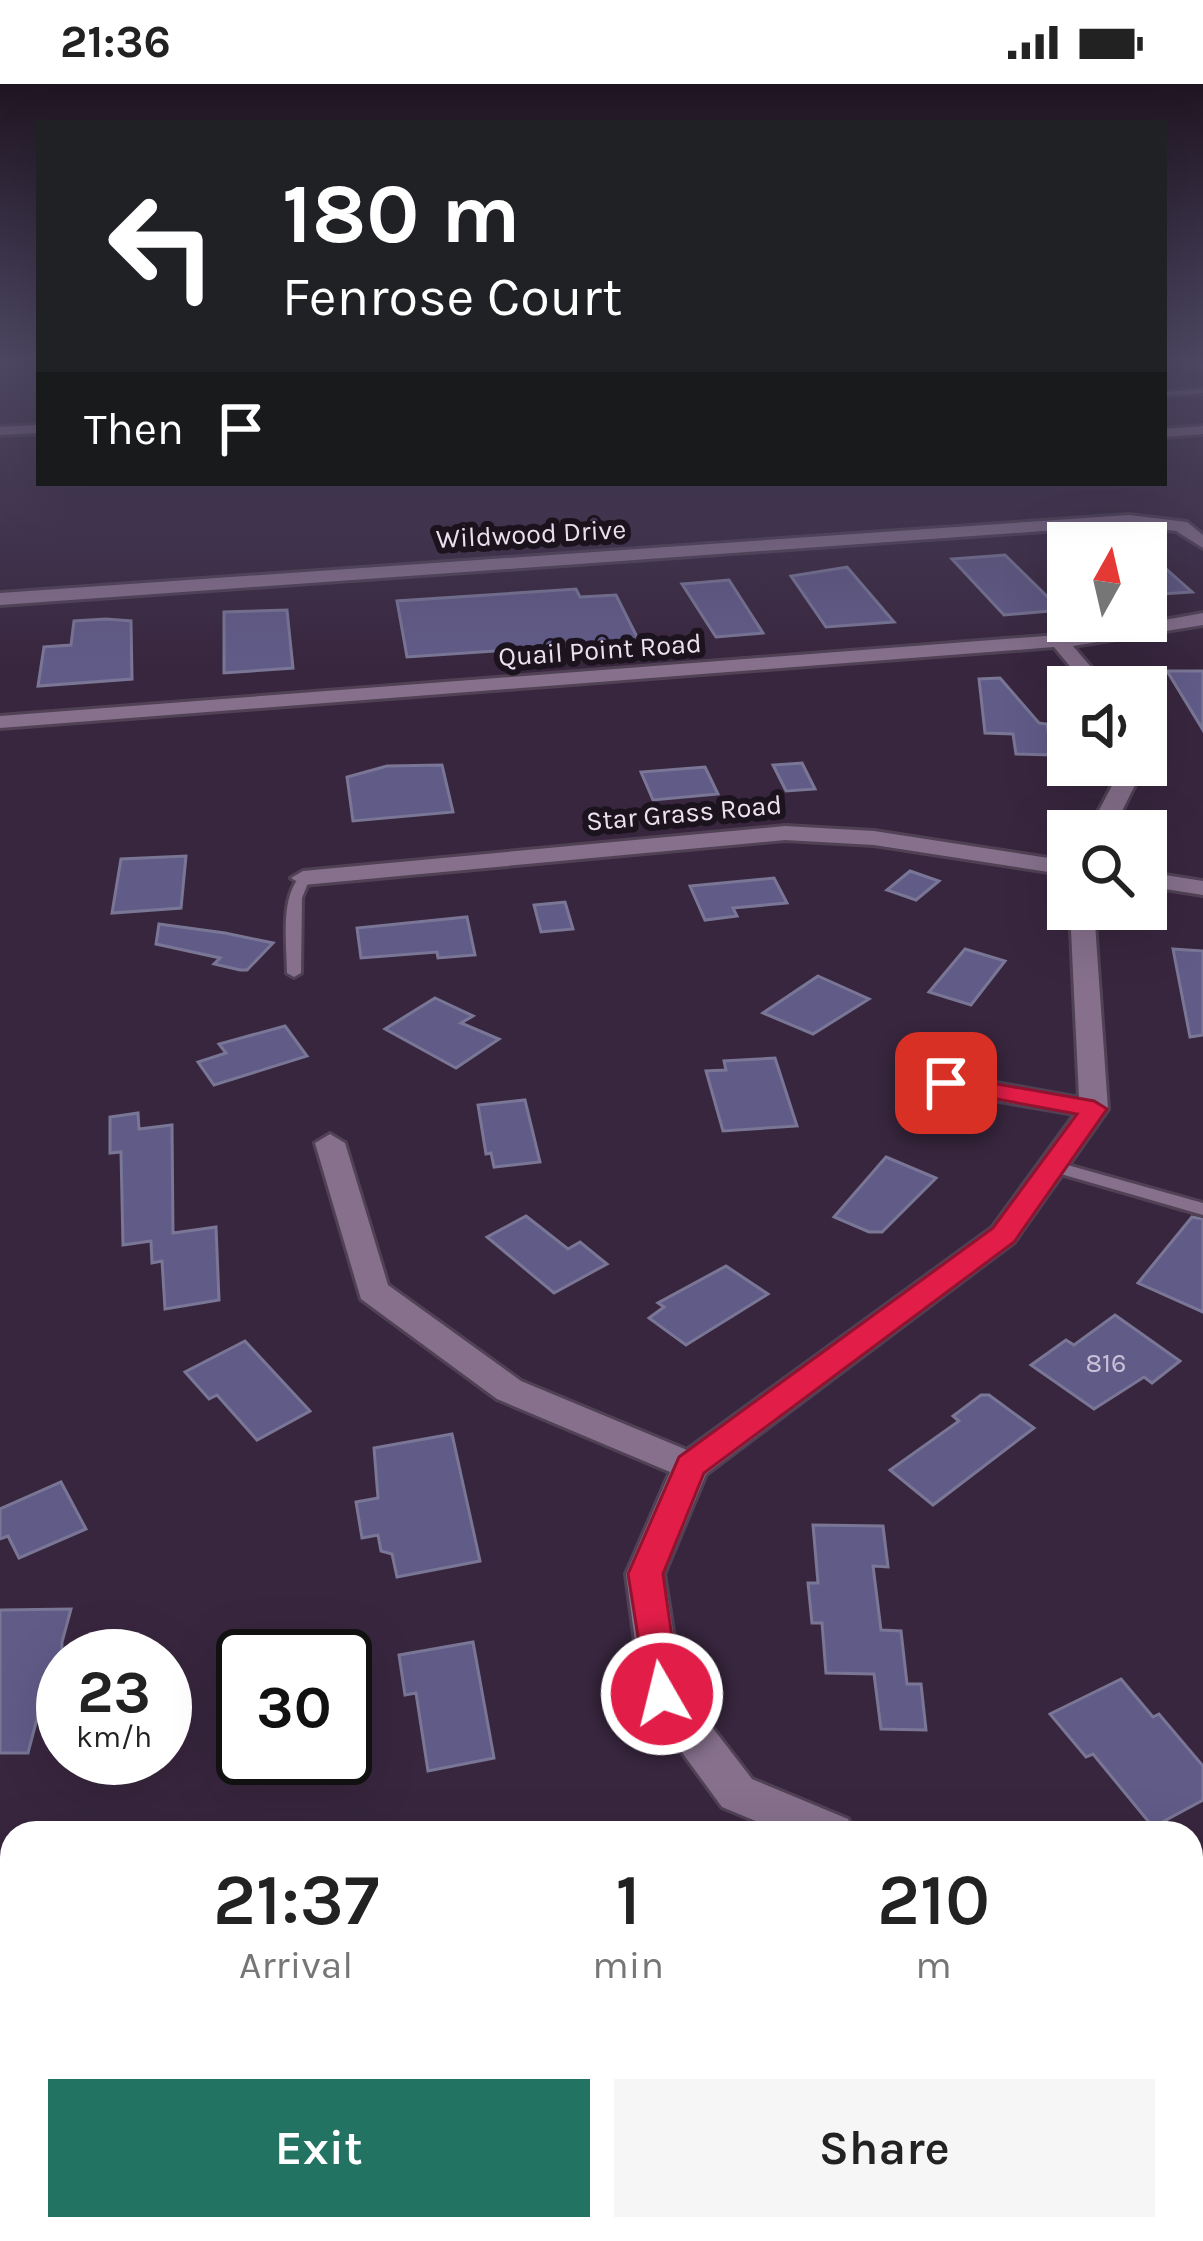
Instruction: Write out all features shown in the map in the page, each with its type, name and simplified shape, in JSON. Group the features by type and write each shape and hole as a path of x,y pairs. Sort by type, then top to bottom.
{"street":[{"name":"Wildwood Drive","path":"0,599 556,557 716,554 1129,520 1181,526 1203,543"},
{"name":"Quail Point Road","path":"1167,624 1203,619"},
{"name":"Quail Point Road","path":"0,722 1047,642"},
{"path":"1060,642 1081,666"},
{"name":"Star Grass Road","path":"303,878 784,833 874,838 1047,865"},
{"path":"1167,882 1203,888"},
{"path":"804,1821 737,1793 662,1694 645,1574 691,1466 1004,1235 1094,1109 1083,930"},
{"path":"946,1083 1094,1109"},
{"path":"331,1143 373,1292 509,1390 691,1466"}],"lane":[{"path":"294,973 295,898 303,878"},
{"path":"1053,1166 1203,1209"}],"building":[{"path":"1005,555 1047,596 1047,611 1004,615 952,559"},
{"path":"847,567 894,622 826,627 791,576"},
{"path":"1167,570 1192,592 1167,594"},
{"path":"729,580 763,633 716,637 682,584"},
{"path":"576,589 580,597 616,595 639,641 407,657 397,601"},
{"path":"287,610 293,668 224,673 224,612"},
{"path":"74,621 131,621 132,679 38,686 44,647 71,645"},
{"path":"1167,671 1203,671 1203,730"},
{"path":"1000,678 1039,723 1047,724 1047,755 1016,754 1013,734 985,733 979,679"},
{"path":"802,763 815,789 786,791 773,765"},
{"path":"442,765 453,812 353,821 347,777 387,766"},
{"path":"705,767 718,794 653,800 641,772"},
{"path":"186,856 181,908 112,913 121,859"},
{"path":"910,871 939,881 916,900 887,890"},
{"path":"774,878 787,903 733,908 737,916 705,920 690,886"},
{"path":"565,902 573,929 541,932 534,905"},
{"path":"467,917 475,955 438,958 437,952 361,958 357,928"},
{"path":"159,924 273,943 247,970 240,970 214,964 220,958 156,944"},
{"path":"965,949 1005,961 971,1005 929,992"},
{"path":"1173,949 1203,951 1203,1035 1190,1037"},
{"path":"818,976 869,999 813,1034 763,1013"},
{"path":"435,998 473,1016 461,1023 499,1039 456,1068 385,1029"},
{"path":"285,1026 307,1056 214,1085 198,1062 226,1053 219,1044"},
{"path":"775,1058 797,1126 723,1131 706,1071 726,1070 724,1061"},
{"path":"525,1100 540,1162 494,1167 491,1153 486,1154 478,1105"},
{"path":"138,1113 139,1129 172,1125 173,1233 216,1227 219,1300 165,1309 162,1261 152,1263 151,1241 123,1245 121,1152 110,1153 110,1117"},
{"path":"886,1157 936,1178 882,1232 869,1232 834,1217"},
{"path":"526,1216 568,1249 580,1242 607,1264 554,1293 487,1237"},
{"path":"1192,1217 1203,1219 1203,1312 1138,1283"},
{"path":"726,1266 768,1294 686,1345 649,1318 664,1307 658,1303"},
{"path":"1115,1315 1180,1361 1152,1383 1144,1377 1094,1409 1031,1365 1066,1340 1074,1345"},
{"path":"245,1341 310,1411 257,1440 217,1395 209,1399 185,1372"},
{"path":"981,1395 989,1395 1034,1428 933,1505 890,1470 959,1421 953,1416"},
{"path":"452,1434 480,1561 397,1577 392,1554 381,1551 378,1535 362,1538 356,1502 378,1498 374,1448"},
{"path":"61,1482 86,1529 19,1558 8,1536 0,1539 0,1509"},
{"path":"813,1525 883,1526 888,1567 873,1566 881,1630 901,1631 907,1684 921,1684 926,1730 881,1729 874,1674 826,1673 822,1623 812,1623 808,1583 818,1583"},
{"path":"71,1609 66,1629 36,1629 36,1723 28,1753 0,1753 0,1610"},
{"path":"473,1642 494,1758 428,1771 416,1693 405,1695 399,1655"},
{"path":"1121,1679 1153,1717 1159,1714 1203,1766 1203,1800 1164,1821 1148,1821 1093,1754 1086,1757 1050,1714"}],"route":[{"path":"662,1694 645,1574 691,1466 1004,1235 1094,1109 946,1083"}]}
